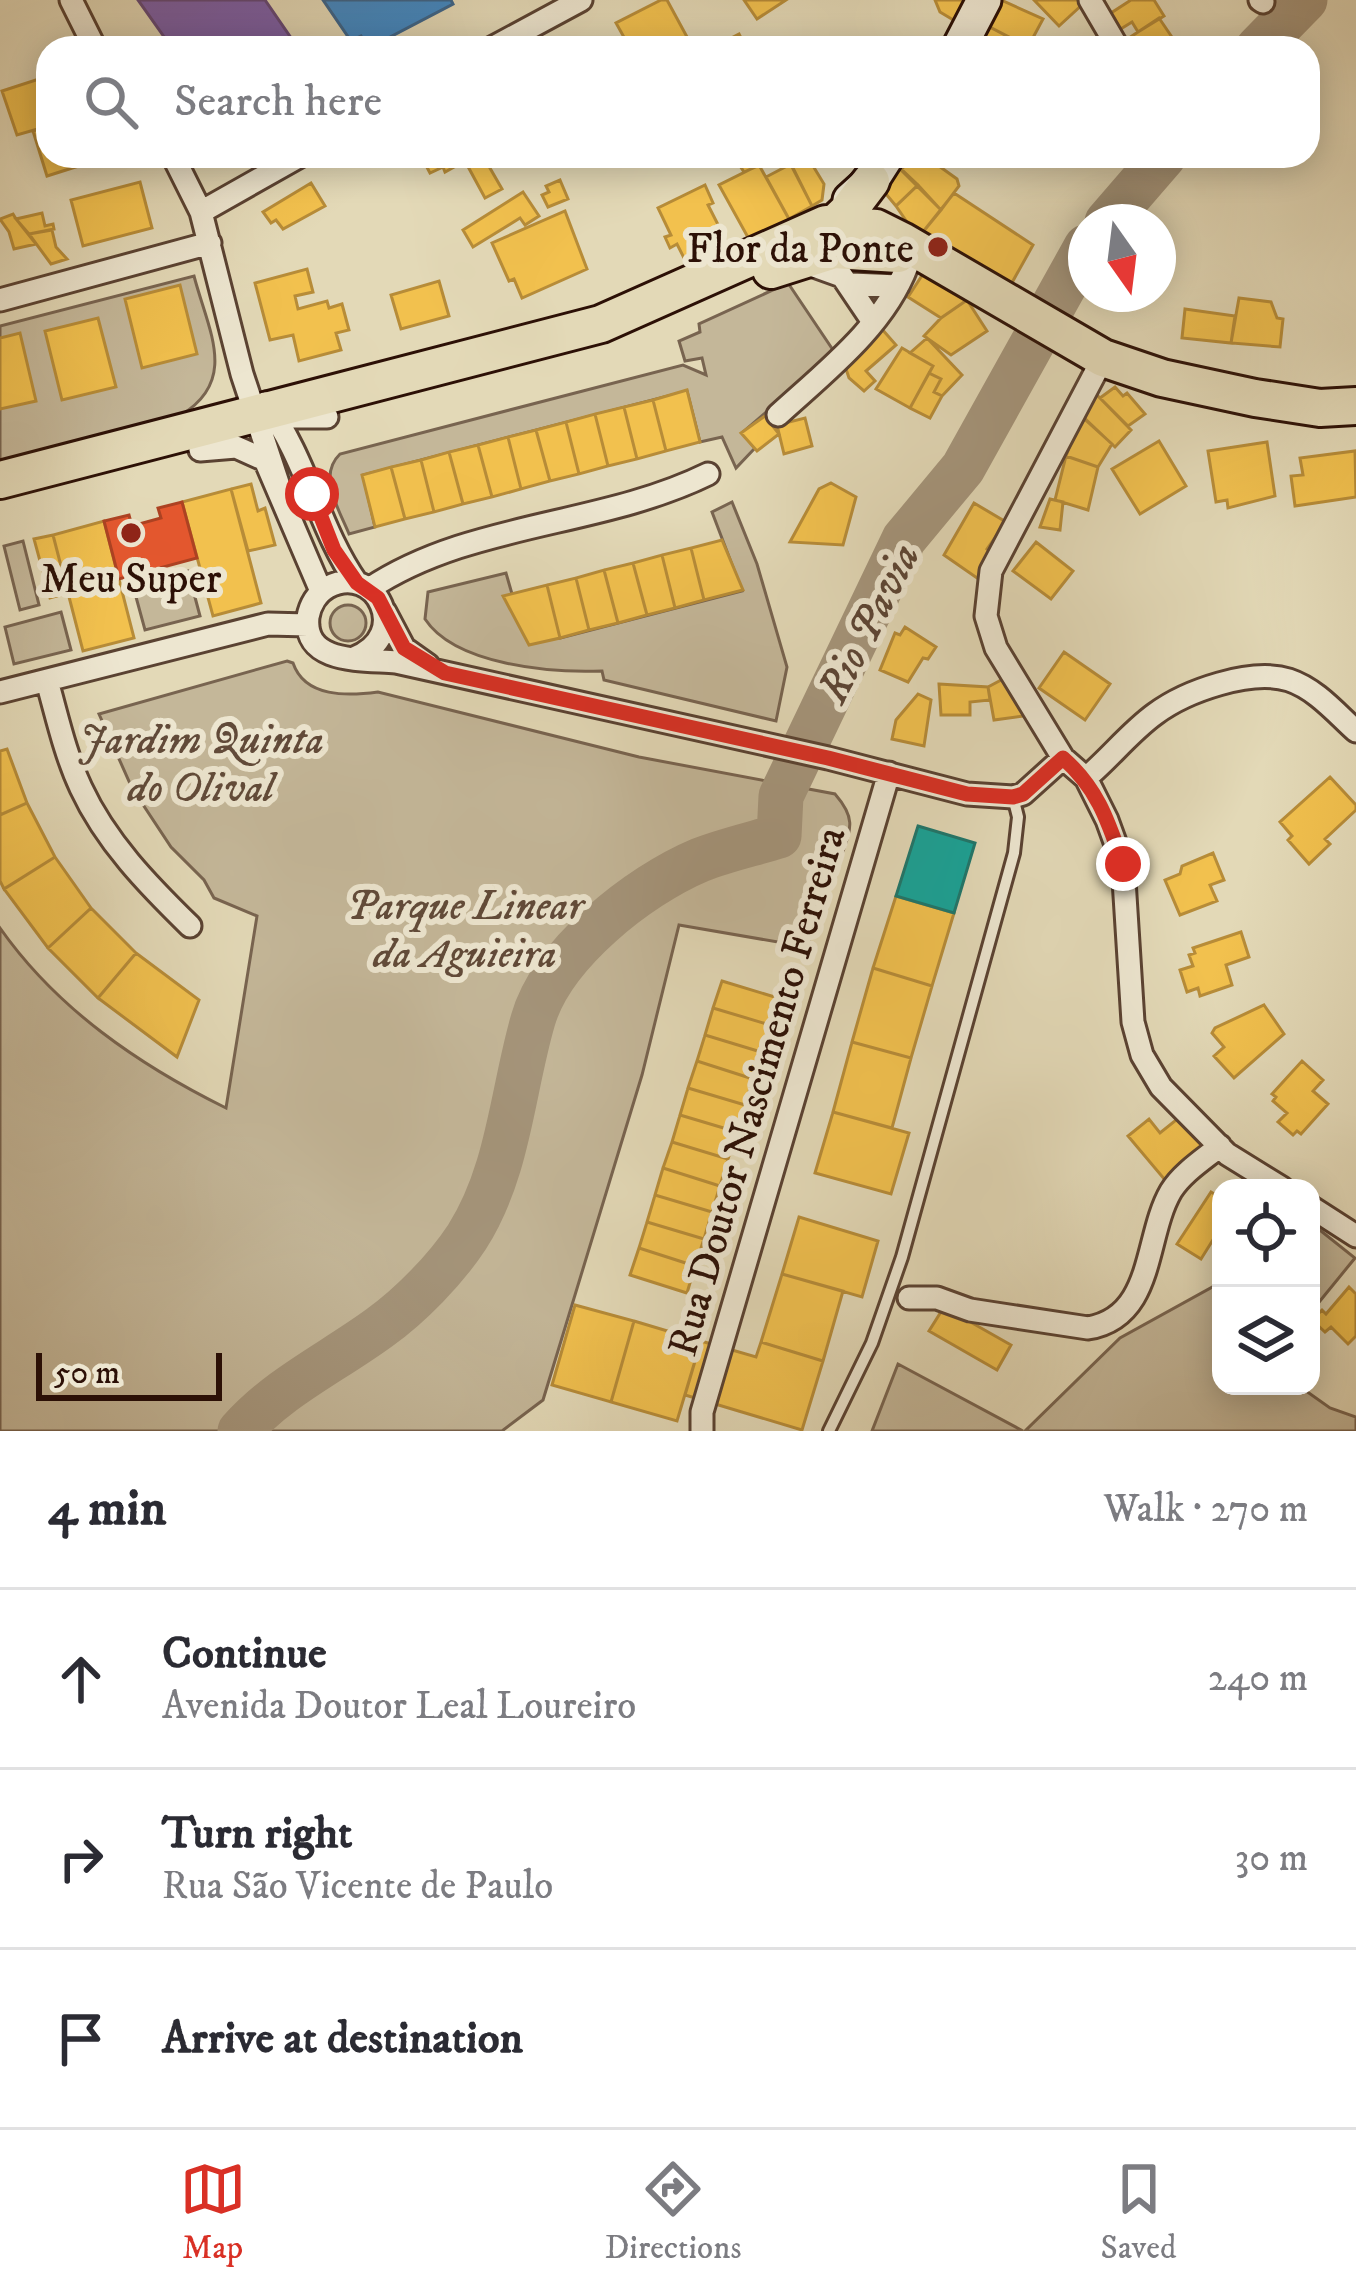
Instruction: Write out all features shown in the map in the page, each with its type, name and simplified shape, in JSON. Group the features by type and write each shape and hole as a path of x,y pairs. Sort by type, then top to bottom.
{"main road":[{"path":"324,407 615,339 801,247 879,168"},
{"path":"879,168 875,207 881,215 959,272 1095,354 1162,378 1255,398 1320,408 1356,406"},
{"path":"0,480 196,440 324,407 601,324 718,275 876,228 959,272"},
{"path":"801,247 880,250 900,270 959,272"},
{"path":"0,502 196,440"}],"street":[{"path":"71,0 89,36"},
{"path":"514,36 581,0"},
{"path":"965,36 984,0"},
{"path":"1090,0 1111,36"},
{"path":"179,168 201,212 321,591"},
{"path":"201,212 279,168"},
{"path":"0,300 210,242"},
{"path":"801,247 850,284 873,322"},
{"path":"850,284 900,270"},
{"path":"778,415 873,322 900,270"},
{"path":"1095,354 992,572 986,616 996,648 1063,758 1086,778 1123,864 1132,1022 1142,1055 1161,1087 1220,1146 1269,1179"},
{"path":"324,407 301,461 334,550 384,609 404,648 445,673"},
{"path":"265,423 292,450 306,478"},
{"path":"707,474 663,496 429,555 363,586 332,584 321,591 308,613 308,626 319,648 342,659 445,673 828,758 967,794 1013,797 1032,788 1063,758"},
{"path":"354,658 376,646 385,622 384,609"},
{"path":"0,692 268,624 308,626"},
{"path":"1086,778 1154,714 1194,692 1240,679 1287,679 1318,695 1356,731"},
{"path":"47,680 81,788 108,835 141,878 190,926"},
{"name":"Rua Doutor Nascimento Ferreira","path":"702,1431 702,1412 889,773"},
{"path":"909,1298 937,1298 970,1310 1088,1328 1104,1325 1117,1318 1136,1294 1172,1190 1220,1146"},
{"path":"1320,1213 1356,1236"}],"lane":[{"path":"829,1431 872,1343 902,1257 1014,853 1018,817 1013,797"}],"green space":[{"path":"194,276 214,353 209,386 199,401 181,415 0,462 0,326"},
{"path":"788,283 835,353 742,433 755,448 736,468 722,437 700,442 687,391 363,475 375,527 349,534 330,482 340,454 683,365 706,375 702,358 685,361 679,341 700,332 699,324"},
{"path":"732,502 757,564 787,667 776,721 604,680 602,671 531,668 481,656 439,635 425,619 428,592 506,573 512,594 560,638 742,591 712,512"},
{"path":"23,541 39,605 20,610 4,546"},
{"path":"188,571 200,616 145,630 133,586"},
{"path":"348,605 361,610 366,623 361,636 348,641 335,636 330,623 335,610"},
{"path":"61,612 71,650 14,664 5,627"},
{"name":"Parque Linear da Aguieira","path":"287,661 307,683 329,692 378,692 639,757 835,794 849,816 842,854 834,854 807,947 679,925 642,1075 543,1400 502,1431 0,1431 0,928 47,984 102,1032 162,1073 226,1108 257,916 214,898 204,880 171,847 132,788 99,714"},
{"path":"1320,1230 1355,1258 1320,1301"},
{"path":"1212,1287 1212,1395 1312,1395 1356,1417 1356,1431 1025,1431 1120,1338"},
{"path":"898,1364 1023,1431 872,1431"}],"building: Homes":[{"path":"667,0 686,36 623,36 616,23"},
{"path":"744,0 786,0 757,19"},
{"path":"935,0 973,0 960,24 940,12"},
{"path":"1001,0 1043,19 1034,36 1007,36 988,26"},
{"path":"1034,0 1081,0 1084,3 1059,26"},
{"path":"1131,0 1154,0 1164,16 1138,32 1132,22 1119,30 1108,15"},
{"path":"1159,18 1171,36 1132,36"},
{"path":"988,26 1007,36 983,36"},
{"path":"36,80 36,129 17,135 2,91"},
{"path":"45,168 72,168 47,176"},
{"path":"469,168 490,168 502,189 485,198"},
{"path":"761,168 790,221 750,241 719,185"},
{"path":"793,168 814,168 824,184 822,200 812,206"},
{"path":"793,168 812,206 789,219 766,177"},
{"path":"896,168 918,185 896,206 881,188"},
{"path":"942,168 959,186 941,210 901,170"},
{"path":"560,180 568,199 548,207 542,195 549,192 546,186"},
{"path":"140,182 152,228 83,246 71,200"},
{"path":"311,183 325,206 283,229 276,220 271,223 263,212"},
{"path":"705,185 713,203 708,205 732,252 691,272 677,244 670,248 665,237 671,235 658,208"},
{"path":"918,185 941,210 918,238 896,206"},
{"path":"523,192 539,216 525,225 520,218 473,247 463,230"},
{"path":"954,193 1033,245 1009,288 918,238"},
{"path":"565,211 587,269 522,298 492,243"},
{"path":"42,213 45,226 53,224 54,229 29,234 16,219"},
{"path":"13,214 36,244 14,249 0,219"},
{"path":"52,230 56,247 67,259 51,264 29,234"},
{"path":"307,269 313,292 295,296 298,309 327,301 329,308 342,304 349,330 336,333 341,350 299,361 293,335 270,340 255,283"},
{"path":"923,274 967,300 941,318 908,297"},
{"path":"439,281 449,316 401,329 391,295"},
{"path":"180,285 197,354 142,368 125,299"},
{"path":"1239,298 1271,302 1277,318 1283,319 1280,347 1231,343"},
{"path":"967,300 987,331 951,355 924,336"},
{"path":"1185,309 1235,316 1231,343 1182,338"},
{"path":"98,318 116,387 62,400 45,331"},
{"path":"881,328 896,345 866,371 875,381 864,391 849,378 844,363"},
{"path":"20,333 36,401 0,409 0,338"},
{"path":"927,338 962,375 942,396 934,392 941,379 929,373 933,366 910,353"},
{"path":"902,348 933,366 910,408 876,389"},
{"path":"929,373 941,379 934,392 942,396 930,418 910,408"},
{"path":"1115,387 1145,414 1128,426 1100,398"},
{"path":"687,390 700,442 666,451 653,400"},
{"path":"1096,394 1131,430 1115,447 1078,412"},
{"path":"653,400 666,451 637,459 624,407"},
{"path":"624,407 637,459 608,466 595,414"},
{"path":"595,414 608,466 579,474 566,422"},
{"path":"765,416 779,434 757,451 741,433"},
{"path":"1081,416 1112,444 1098,467 1066,456"},
{"path":"805,418 812,446 784,454 777,425"},
{"path":"566,422 579,474 550,481 536,430"},
{"path":"536,430 550,481 521,489 508,437"},
{"path":"508,437 521,489 492,497 478,445"},
{"path":"1159,441 1186,486 1140,514 1112,469"},
{"path":"1267,442 1275,496 1228,508 1227,500 1216,502 1208,451"},
{"path":"478,445 492,497 463,504 449,452"},
{"path":"1355,451 1356,497 1295,506 1291,476 1303,475 1300,458"},
{"path":"449,452 463,504 434,512 421,460"},
{"path":"1066,456 1098,467 1088,510 1055,500"},
{"path":"421,460 434,512 405,519 391,467"},
{"path":"391,467 405,519 375,527 362,475"},
{"path":"831,483 856,497 843,545 790,542 819,489"},
{"path":"251,484 258,511 265,508 275,545 248,551 231,489"},
{"path":"231,489 261,603 213,616 182,502"},
{"path":"1050,499 1063,502 1060,530 1040,527"},
{"path":"974,503 1006,522 987,549 993,554 977,578 944,555"},
{"path":"104,521 134,638 83,651 53,535"},
{"path":"53,535 68,593 50,598 34,539"},
{"path":"722,540 743,590 704,600 691,548"},
{"path":"1036,542 1073,571 1051,599 1013,571"},
{"path":"691,548 704,600 675,608 662,555"},
{"path":"662,555 675,608 647,615 633,563"},
{"path":"633,563 647,615 618,623 604,570"},
{"path":"604,570 618,623 589,630 576,578"},
{"path":"576,578 589,630 560,638 547,585"},
{"path":"547,585 560,638 529,645 503,596"},
{"path":"905,627 936,647 908,682 880,670 895,633 900,635"},
{"path":"1064,652 1110,684 1085,720 1039,688"},
{"path":"1005,678 1030,715 994,720 988,687"},
{"path":"939,684 988,687 990,700 970,702 970,715 941,715"},
{"path":"918,694 931,700 924,746 892,739 896,720"},
{"path":"7,749 27,803 0,815 0,751"},
{"path":"1330,777 1356,810 1325,839 1330,844 1309,864 1288,840 1292,836 1280,822"},
{"path":"27,803 55,857 4,889 0,815"},
{"path":"1213,853 1224,880 1210,885 1217,901 1180,915 1165,880 1180,874 1182,866"},
{"path":"55,857 91,908 48,948 4,889"},
{"path":"896,896 954,913 932,986 873,968"},
{"path":"91,908 136,953 98,998 48,948"},
{"path":"1241,932 1249,957 1226,965 1232,985 1200,996 1198,988 1187,992 1180,970 1193,966 1189,955 1195,953 1193,948"},
{"path":"136,953 199,1000 177,1057 98,998"},
{"path":"873,968 932,986 911,1058 852,1042"},
{"path":"722,981 778,998 770,1025 713,1008"},
{"path":"1264,1005 1284,1034 1234,1078 1214,1056 1224,1047 1212,1033"},
{"path":"713,1008 770,1025 761,1052 705,1035"},
{"path":"705,1035 761,1052 753,1079 697,1061"},
{"path":"852,1042 911,1058 892,1128 833,1112"},
{"path":"697,1061 753,1079 745,1105 688,1088"},
{"path":"1302,1061 1323,1080 1313,1091 1328,1104 1301,1134 1293,1135 1278,1122 1287,1113 1272,1094"},
{"path":"688,1088 745,1105 737,1132 680,1115"},
{"path":"833,1112 909,1133 891,1194 815,1173"},
{"path":"680,1115 737,1132 728,1159 672,1142"},
{"path":"1181,1116 1206,1146 1165,1180 1128,1136 1149,1119 1160,1133"},
{"path":"672,1142 728,1159 720,1186 663,1168"},
{"path":"663,1168 720,1186 712,1212 655,1195"},
{"path":"1212,1193 1212,1241 1201,1259 1177,1244"},
{"path":"655,1195 712,1212 704,1239 647,1222"},
{"path":"799,1217 878,1241 862,1297 782,1274"},
{"path":"647,1222 704,1239 695,1266 639,1248"},
{"path":"639,1248 695,1266 687,1293 630,1275"},
{"path":"782,1274 843,1291 823,1361 761,1342"},
{"path":"1349,1287 1356,1294 1356,1336 1348,1344 1331,1327 1325,1332 1320,1327 1320,1312 1326,1314"},
{"path":"575,1305 634,1321 611,1402 552,1385"},
{"path":"944,1307 1011,1345 997,1370 929,1331"},
{"path":"634,1321 701,1341 677,1421 611,1402"},
{"path":"701,1341 756,1357 761,1342 823,1361 802,1430 685,1395"}],"building: Shops":[{"path":"182,502 197,558 119,579 104,521 129,515 132,526 161,518 158,508"}],"building: Offices":[{"path":"138,0 265,0 290,36 164,36"}],"building: Schools":[{"path":"323,0 451,0 453,4 392,36 348,36"}],"building: Public":[{"path":"918,826 975,843 954,913 896,896"}],"waterway":[{"name":"Rio Pavia","path":"1270,36 1305,0"},
{"name":"Rio Pavia","path":"1123,204 1154,168"},
{"name":"Rio Pavia","path":"240,1431 288,1388 403,1309 467,1237 501,1158 533,1020 543,995 578,947 625,905 676,872 710,856 779,836 781,796 904,539 963,468 1068,279"}],"place":[{"name":"Flor da Ponte","path":"938,247"},
{"name":"Meu Super","path":"131,533"}],"route":[{"path":"312,494 334,550 357,583 378,598 404,648 445,673 828,758 967,794 1023,794 1063,758 1094,790 1123,864"}],"park label":[{"name":"Jardim Quinta do Olival","path":"201,762"}]}
